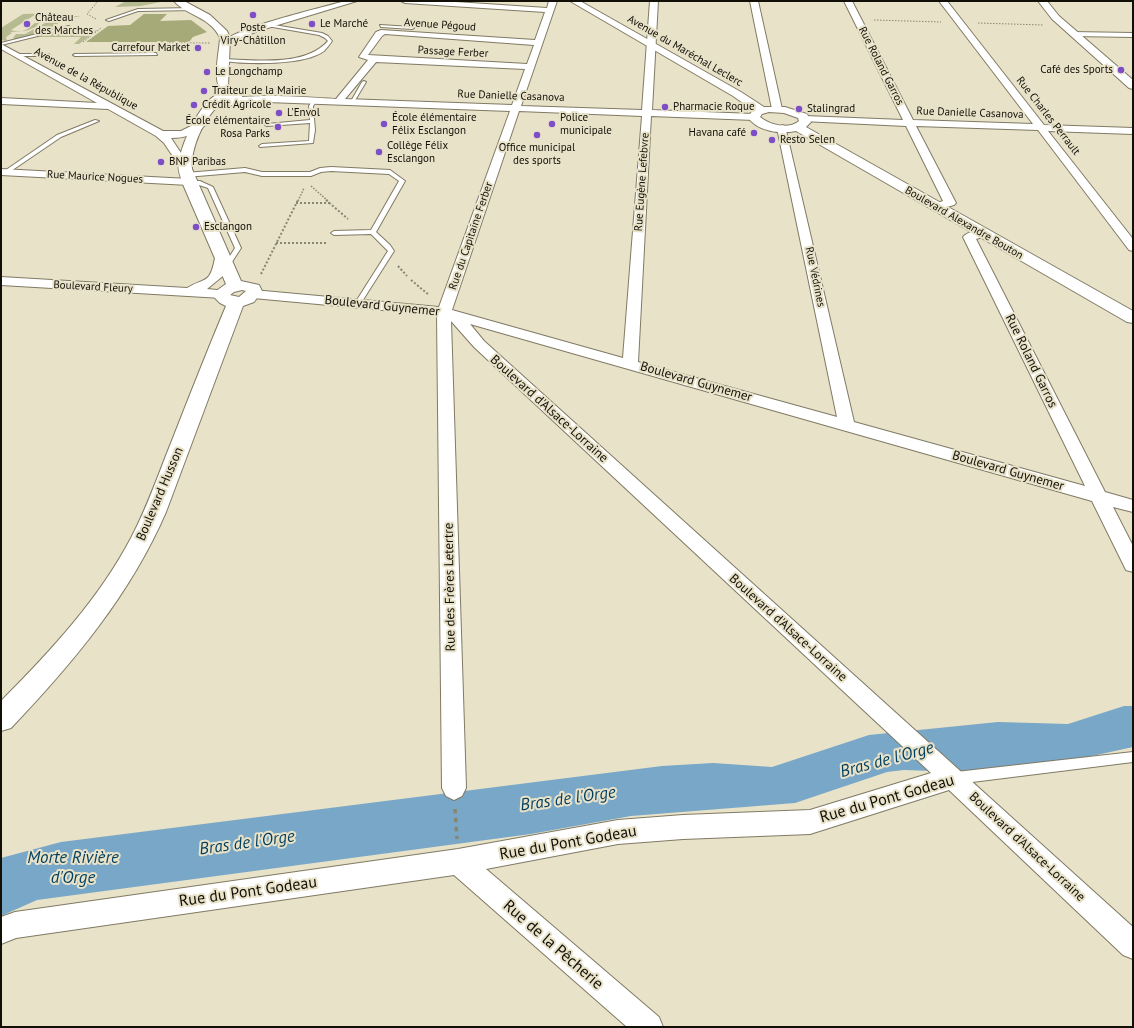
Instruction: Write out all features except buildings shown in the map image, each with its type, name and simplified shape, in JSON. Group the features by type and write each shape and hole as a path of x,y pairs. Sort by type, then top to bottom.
{"street":[{"path":"160,134 171,136 185,134 196,129 202,121 228,99 224,89 222,77 225,42 222,31 207,17 178,1"},
{"path":"225,42 238,35 268,25 352,1"},
{"path":"405,1 482,3 550,10"},
{"name":"Rue du Capitaine Ferber","path":"444,312 553,1"},
{"name":"Avenue du Maréchal Leclerc","path":"574,1 737,94 758,114 762,124 795,125"},
{"name":"Rue Eugène Lefebvre","path":"630,364 654,1"},
{"path":"754,1 778,109"},
{"name":"Rue Roland Garros","path":"848,1 950,203 936,208"},
{"name":"Rue Charles Perrault","path":"943,1 1133,246"},
{"path":"1042,1 1052,10 1055,17 1133,86"},
{"path":"222,31 268,25"},
{"name":"Avenue Pégoud","path":"374,59 363,57 379,34 384,32 538,43"},
{"path":"1074,34 1133,35"},
{"name":"Avenue de la République","path":"1,45 160,134"},
{"path":"339,101 374,59"},
{"name":"Passage Ferber","path":"374,59 531,67"},
{"path":"1124,78 1133,89"},
{"name":"Rue Danielle Casanova","path":"228,99 315,100 647,113 758,114"},
{"path":"1,101 110,106"},
{"name":"Boulevard Alexandre Bouton","path":"758,114 778,109 793,111 803,116 795,125 936,208 1133,318"},
{"path":"187,173 202,121"},
{"name":"Rue Danielle Casanova","path":"795,125 910,123 1133,131"},
{"name":"Rue Védrines","path":"795,125 847,425"},
{"path":"160,134 168,140 187,173 223,262 239,293"},
{"name":"Rue Maurice Nogues","path":"4,172 187,173"},
{"name":"Rue Roland Garros","path":"982,233 970,237 1098,497"},
{"name":"Boulevard Fleury","path":"186,292 213,281 218,276 223,262"},
{"name":"Boulevard Fleury","path":"1,281 186,292 239,293"},
{"name":"Boulevard Guynemer","path":"239,293 444,312 1133,506"},
{"name":"Boulevard Husson","path":"1,719 30,690 75,638 110,592 135,552 154,514 239,293"},
{"name":"Boulevard d'Alsace-Lorraine","path":"444,312 459,319 479,344 1133,945"},
{"name":"Rue des Frères Letertre","path":"444,312 454,788"},
{"path":"1098,497 1133,565"},
{"name":"Rue du Pont Godeau","path":"1,931 15,925 458,862 618,832 683,826 810,822 953,778"},
{"name":"Rue de la Pêcherie","path":"458,862 582,971 649,1027"}],"lane":[{"path":"108,20 138,10 194,9"},
{"path":"224,60 270,62 291,59 320,51 325,48 330,41 327,36 318,32 279,29 268,25"},
{"path":"381,26 412,28"},
{"path":"1,45 69,27"},
{"path":"75,54 156,54"},
{"path":"18,55 48,55"},
{"path":"352,102 364,82"},
{"path":"262,146 311,142 313,130 311,121 311,106 315,100"},
{"path":"4,172 59,136 97,121"},
{"path":"267,124 311,121"},
{"path":"187,173 245,170 262,174 311,174 320,170 331,169 376,170 390,172 402,181 373,232"},
{"path":"334,233 373,232 388,246 391,251 358,303"},
{"name":"Rue du Pont Godeau","path":"953,778 1133,757"}],"path":[{"path":"97,22 95,18 87,14 98,1"},
{"path":"239,293 260,277 311,174"},
{"path":"296,203 330,203"},
{"path":"454,788 458,862"}],"green space":[{"path":"126,1 165,1 141,6 115,7"},
{"path":"62,13 59,16 81,16 59,20 40,19 44,16 33,16 11,30 17,32 10,32 12,33 6,37 7,41 1,40 1,28 23,14"},
{"path":"144,14 167,14 160,21 191,20 207,32 193,37 189,42 86,42 108,26 130,25"},
{"path":"60,22 51,28 33,32 36,34 15,39 13,38 16,34 25,34 45,23"},
{"path":"35,23 39,23 36,27 26,31 22,31 26,30"},
{"path":"98,30 79,44 74,44 81,37 36,37 52,34"}],"water":[{"name":"Morte Rivière d'Orge","path":"1124,706 1133,706 1133,747 1083,758 961,772 904,770 887,772 795,803 631,816 531,834 37,900 1,916 1,858 61,842 662,766 713,763 772,767 869,735 998,722 1068,724"}],"place":[{"name":"Poste Viry-Châtillon","path":"253,15"},
{"name":"Château des Marches","path":"27,24"},
{"name":"Le Marché","path":"312,24"},
{"name":"Carrefour Market","path":"198,48"},
{"name":"Café des Sports","path":"1121,70"},
{"name":"Le Longchamp","path":"207,72"},
{"name":"Traiteur de la Mairie","path":"204,91"},
{"name":"Crédit Agricole","path":"194,105"},
{"name":"Pharmacie Roque","path":"665,107"},
{"name":"Stalingrad","path":"799,109"},
{"name":"L'Envol","path":"279,113"},
{"name":"École élémentaire Félix Esclangon","path":"384,124"},
{"name":"Police municipale","path":"552,124"},
{"name":"École élémentaire Rosa Parks","path":"278,127"},
{"name":"Havana café","path":"754,133"},
{"name":"Office municipal des sports","path":"537,135"},
{"name":"Resto Selen","path":"772,140"},
{"name":"Collège Félix Esclangon","path":"379,152"},
{"name":"BNP Paribas","path":"161,162"},
{"name":"Esclangon","path":"196,227"}],"water label":[{"name":"Bras de l'Orge","path":"887,760"},
{"name":"Bras de l'Orge","path":"568,799"},
{"name":"Bras de l'Orge","path":"247,843"}]}
